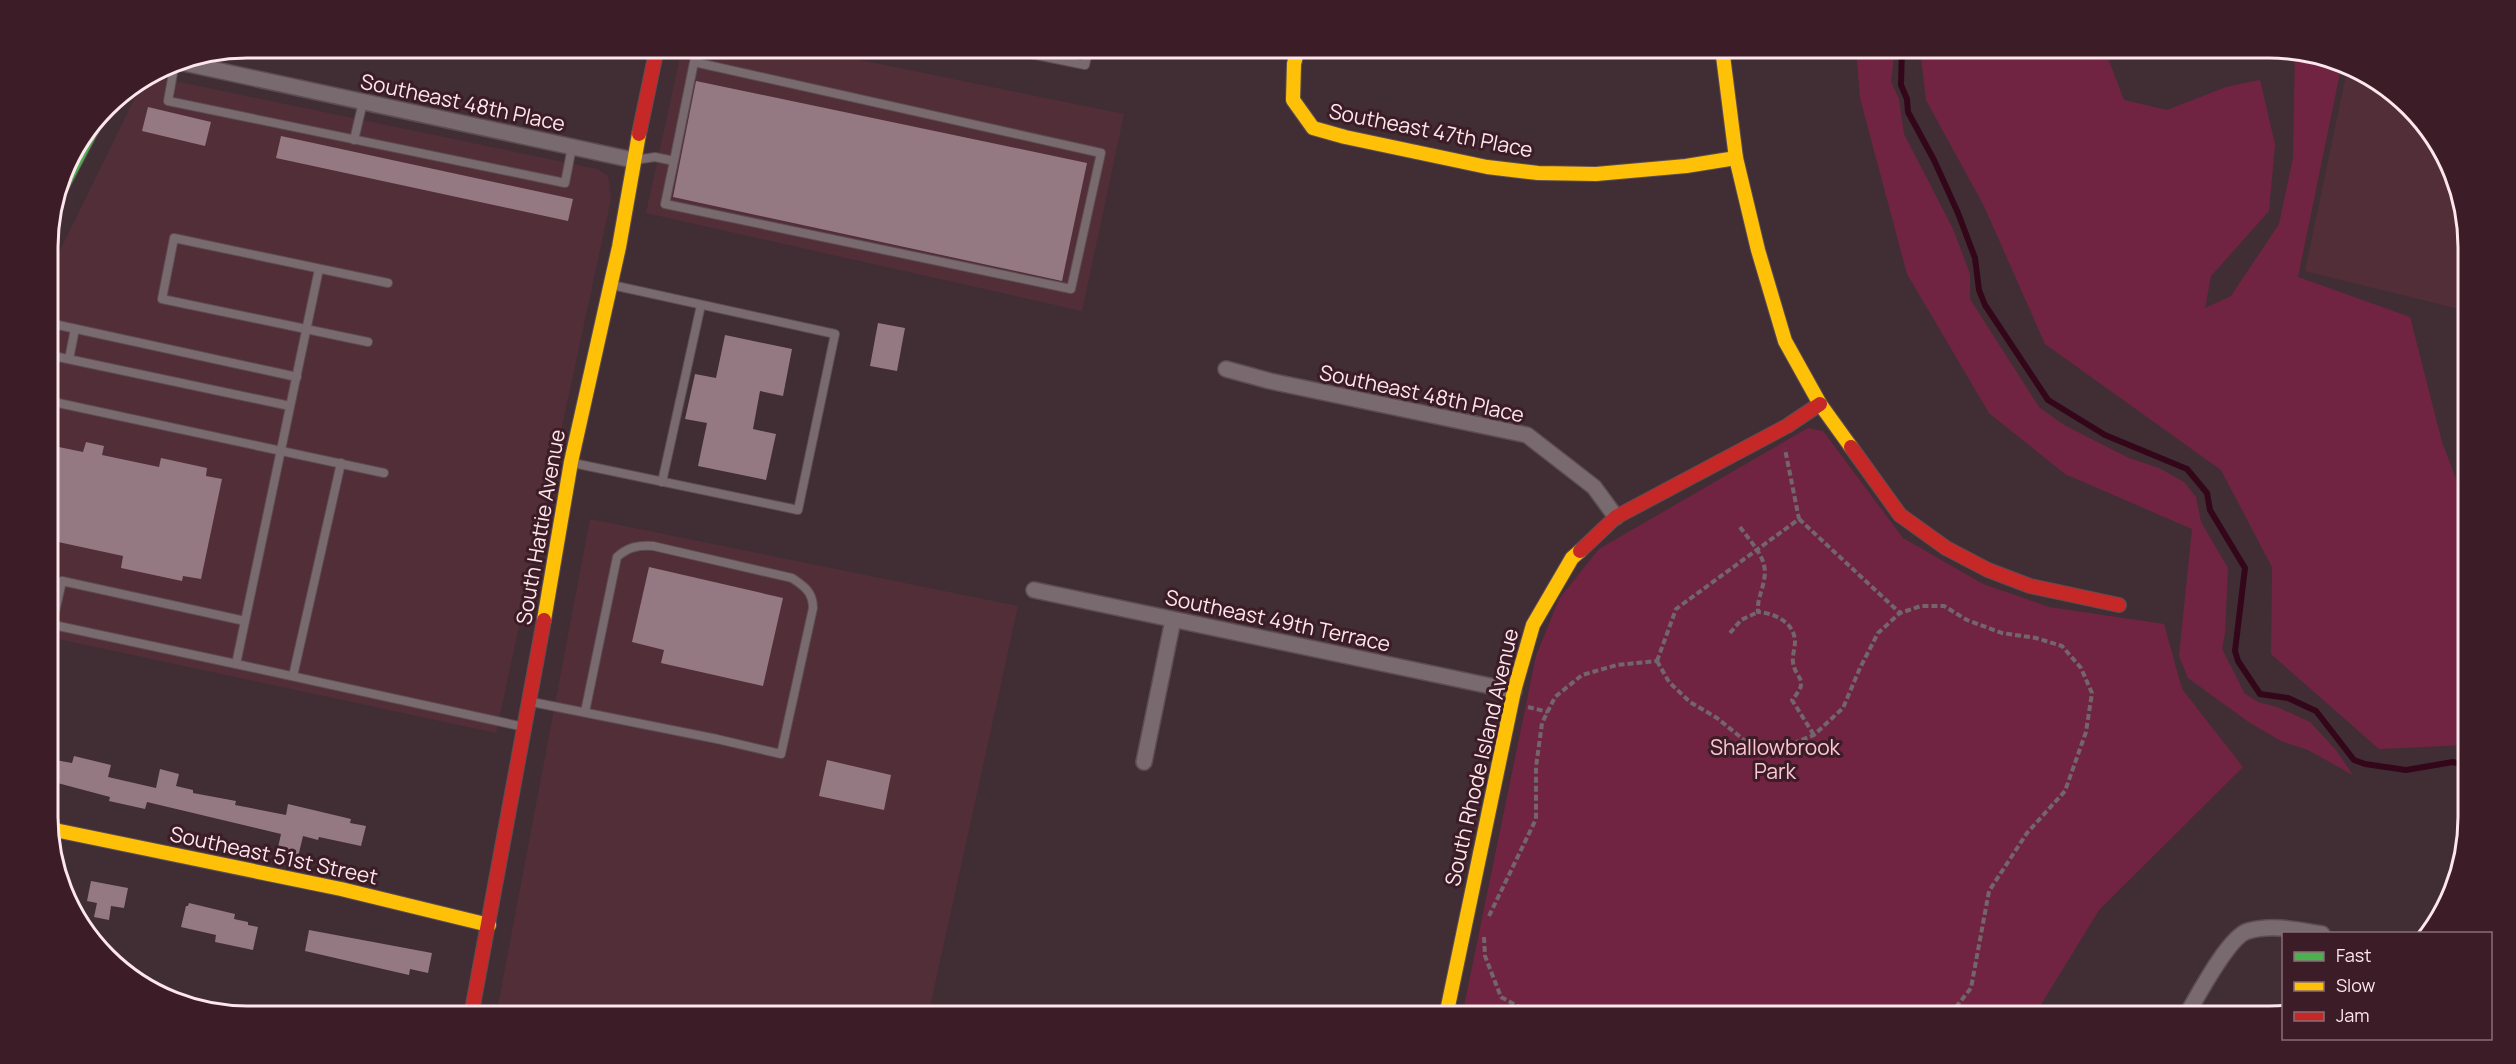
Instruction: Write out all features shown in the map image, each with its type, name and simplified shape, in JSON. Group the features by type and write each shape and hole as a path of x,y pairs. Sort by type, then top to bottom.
{"street":[{"name":"Southeast 47th Place","path":"1295,58 1293,100 1313,128 1345,137 1487,167 1538,173 1596,174 1686,166 1736,158"},
{"path":"1723,58 1736,158 1758,250 1785,341 1820,404 1900,515 1946,548 1988,570 2030,586 2119,605"},
{"name":"South Hattie Avenue","path":"473,1006 530,702 571,462 611,285 633,160 655,59"},
{"name":"Southeast 48th Place","path":"197,66 633,160"},
{"name":"Southeast 48th Place","path":"1226,369 1270,381 1527,435 1594,487 1616,517"},
{"name":"South Rhode Island Avenue","path":"1448,1005 1514,690 1533,625 1552,590 1572,558 1616,517 1775,433 1820,404"},
{"name":"Southeast 49th Terrace","path":"1034,590 1514,690"},
{"path":"1144,762 1173,620"},
{"name":"Southeast 51st Street","path":"59,831 341,889 489,926"},
{"path":"2193,1005 2225,952 2246,931 2282,927 2315,932"}],"lane":[{"path":"1053,59 1085,65 1087,59"},
{"path":"694,62 1101,153 1071,289 665,204 674,161 694,62"},
{"path":"174,73 168,100 565,183 572,147"},
{"path":"354,140 363,102"},
{"path":"633,160 655,157 674,161"},
{"path":"368,342 306,331 162,299 174,238 388,283"},
{"path":"236,664 319,269"},
{"path":"571,462 798,510 803,488 835,334 611,285"},
{"path":"662,482 700,305"},
{"path":"59,325 297,377"},
{"path":"69,359 75,329"},
{"path":"59,357 290,406"},
{"path":"59,403 384,473"},
{"path":"293,676 341,464"},
{"path":"530,702 781,754 813,608 813,599 806,587 792,578 653,546 638,545 625,550 617,557 585,712"},
{"path":"58,595 62,581 245,621"},
{"path":"58,627 525,727"}],"path":[{"path":"1775,433 1787,452 1799,519 1900,613"},
{"path":"1799,519 1676,609 1657,661 1669,682 1690,702 1717,718 1749,744 1784,747 1814,735 1843,708 1878,633 1900,613 1921,606 1944,606 1967,620 2002,633 2036,638 2062,646 2081,668 2092,693 2086,732 2065,791 2027,833 1989,891 1971,988 1958,1005"},
{"path":"1740,527 1764,560 1766,569 1757,600 1758,612"},
{"path":"1730,633 1741,620 1758,612 1777,616 1792,631 1795,638 1793,662 1801,683 1799,692 1792,700 1814,735"},
{"path":"1488,917 1536,819 1536,767 1542,723 1555,697 1582,675 1617,665 1657,661"},
{"path":"1484,934 1485,956 1502,997 1517,1005"}],"shaded area":[{"path":"680,59 853,59 1124,114 1082,311 646,213"},
{"path":"2346,76 2373,90 2393,106 2426,143 2438,164 2451,199 2456,223 2458,309 2305,271"},
{"path":"163,79 597,169 608,176 611,199 496,733 58,639 59,253 136,96"},
{"path":"590,519 1018,606 930,1006 498,1006"}],"green space":[{"path":"1857,58 1894,58 1891,82 1899,99 1904,134 1953,229 1970,274 1970,299 2039,407 2064,425 2129,458 2159,468 2184,482 2196,497 2201,522 2228,568 2225,633 2222,649 2245,694 2258,702 2277,707 2310,722 2336,750 2353,775 2308,750 2281,741 2250,723 2188,678 2179,656 2192,529 2065,474 1989,413 1907,274 1860,98"},
{"path":"1921,58 2108,58 2124,100 2167,110 2226,87 2260,80 2275,144 2269,211 2211,276 2205,308 2231,296 2279,224 2293,158 2295,61 2340,73 2298,277 2410,317 2442,442 2458,484 2458,745 2379,749 2271,654 2272,567 2221,470 2045,344 1984,206 1926,100"},
{"name":"Shallowbrook Park","path":"1808,428 1823,431 1903,538 1983,584 2049,607 2164,624 2182,689 2243,767 2099,910 2041,1005 1464,1005 1536,656 1559,599 1599,549"}],"building":[{"path":"696,81 1087,163 1062,281 673,197"},
{"path":"148,107 211,122 205,146 142,131"},
{"path":"281,136 573,199 568,221 276,158"},
{"path":"878,323 905,328 897,371 870,366"},
{"path":"725,335 792,349 783,396 760,391 753,429 776,434 766,480 698,466 707,423 685,419 695,374 716,378"},
{"path":"86,442 104,446 102,455 159,467 161,458 207,468 206,476 222,479 201,579 183,576 182,581 121,568 123,556 58,542 59,447 83,452"},
{"path":"649,567 783,598 763,686 661,663 664,650 632,642"},
{"path":"74,756 111,765 108,777 156,788 160,769 179,774 176,786 193,790 193,793 236,801 235,805 286,815 288,804 351,819 350,823 366,826 361,846 303,836 298,857 277,852 281,834 147,802 145,809 109,801 110,797 58,783 58,760 72,763"},
{"path":"827,760 891,775 884,810 819,796"},
{"path":"91,881 128,888 124,908 111,906 109,920 94,917 97,903 87,901"},
{"path":"189,903 235,914 234,919 258,927 253,950 215,942 216,935 181,927 186,906"},
{"path":"309,930 432,953 428,973 410,969 409,975 305,951"}],"waterway":[{"path":"1902,58 1901,85 1907,99 1908,112 1934,160 1958,213 1975,258 1979,290 1985,305 2048,400 2105,435 2187,469 2207,493 2210,510 2245,568 2235,651 2238,661 2260,694 2288,698 2316,711 2354,760 2365,764 2406,770 2453,762 2458,763"}],"traffic: slow":[{"path":"1295,58 1293,100 1313,128 1345,137 1487,167 1538,173 1596,174 1686,166 1736,158"},
{"path":"1723,58 1736,158 1758,250 1785,341 1820,404 1851,447"},
{"path":"544,620 571,462 619,247 639,134"},
{"path":"1448,1005 1514,691 1533,625 1572,558 1580,551"},
{"path":"59,831 341,889 489,925"}],"traffic: jam":[{"path":"639,134 655,59"},
{"path":"1580,551 1616,517 1787,426 1820,404"},
{"path":"1851,447 1900,515 1946,548 1988,570 2030,586 2119,605"},
{"path":"473,1006 544,620"}]}
